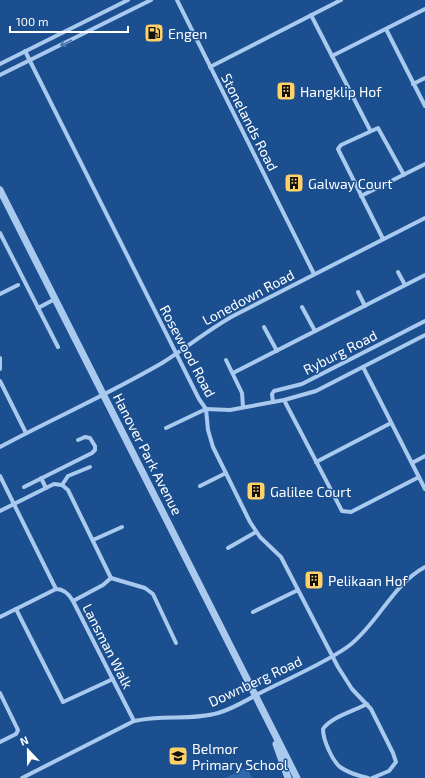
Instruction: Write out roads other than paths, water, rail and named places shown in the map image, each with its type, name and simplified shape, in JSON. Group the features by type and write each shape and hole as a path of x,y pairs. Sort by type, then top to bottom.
{"street":[{"path":"0,64 128,0"},
{"path":"0,75 151,0"},
{"name":"Stonelands Road","path":"177,0 314,274"},
{"path":"210,67 341,0"},
{"path":"332,56 425,9"},
{"path":"311,15 370,130"},
{"path":"386,29 425,106"},
{"name":"Rosewood Road","path":"25,52 199,399 206,409 210,440 256,532 279,553 338,667 352,689 367,704 393,753 396,762 389,770 372,778"},
{"path":"413,84 425,78"},
{"path":"383,240 338,150 341,146 370,130 377,128 380,129 404,175"},
{"path":"362,196 425,164"},
{"name":"Hanover Park Avenue","path":"0,190 297,778"},
{"name":"Lonedown Road","path":"0,447 104,395 176,353 206,331 233,316 425,218"},
{"path":"0,233 58,347"},
{"path":"398,272 405,285"},
{"path":"233,373 425,275"},
{"path":"0,294 18,285"},
{"path":"358,292 365,306"},
{"path":"38,308 55,299"},
{"path":"302,307 315,331"},
{"name":"Ryburg Road","path":"273,402 272,394 274,391 302,384 425,321"},
{"path":"264,327 277,351"},
{"name":"Ryburg Road","path":"206,409 221,411 284,400 316,391 425,335"},
{"path":"0,358 0,369"},
{"path":"226,360 242,393 243,407"},
{"path":"363,367 425,490"},
{"path":"0,381 26,433"},
{"path":"284,400 339,508 346,512 359,509 419,477"},
{"path":"166,428 206,409"},
{"path":"316,462 391,423"},
{"path":"24,487 92,454 95,450 95,446 90,438 85,437 78,440"},
{"path":"412,463 425,456"},
{"path":"62,485 68,476 90,467"},
{"path":"200,486 226,473"},
{"path":"0,476 56,589 0,617"},
{"path":"41,478 46,488"},
{"path":"0,511 54,484 62,485 68,490 94,540 111,578 145,588 153,594 176,643"},
{"path":"94,540 122,527"},
{"path":"228,548 256,532"},
{"name":"Downberg Road","path":"22,778 134,721 152,717 192,717 220,713 333,655 353,642 403,583 425,567"},
{"path":"73,601 103,585 111,578"},
{"name":"Lansman Walk","path":"56,589 61,589 67,593 73,601 134,721"},
{"path":"253,612 298,590"},
{"path":"16,609 64,702 113,679"},
{"path":"0,693 18,730 16,734 0,742"},
{"path":"367,704 325,725 323,734 341,768 368,778"},
{"name":"Hanover Park Avenue","path":"272,730 288,778"}],"place":[{"name":"Engen","path":"154,33"},
{"name":"Hangklip Hof","path":"286,91"},
{"name":"Galway Court","path":"294,183"},
{"name":"Galilee Court","path":"256,491"},
{"name":"Pelikaan Hof","path":"314,580"},
{"name":"Belmor Primary School","path":"178,756"}]}
